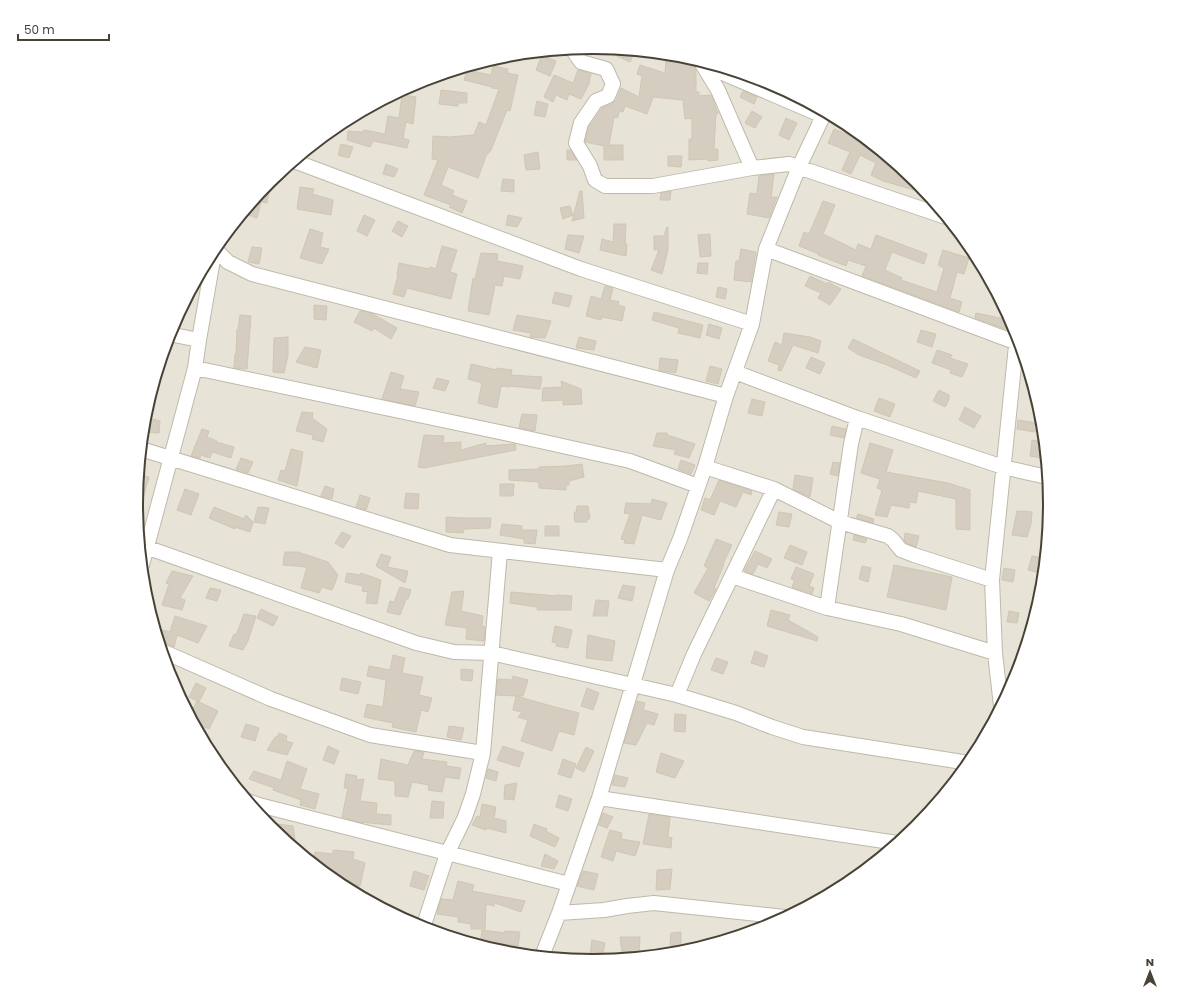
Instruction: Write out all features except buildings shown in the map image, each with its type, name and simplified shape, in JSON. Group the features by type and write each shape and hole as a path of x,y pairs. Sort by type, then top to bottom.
{"street":[{"path":"576,55 581,62 606,69 613,84 608,96 596,101 581,123 576,143 590,166 595,180 605,186 653,186 752,168 789,164 937,214"},
{"path":"706,68 718,90 752,168"},
{"path":"743,80 796,102"},
{"path":"544,951 559,913 598,798 667,570 680,539 705,467 726,396 752,324 766,249 799,167 823,117"},
{"path":"300,163 581,269 752,324"},
{"path":"766,249 1011,339"},
{"path":"220,253 228,262 252,274 726,396"},
{"path":"145,543 171,458 195,368 212,265"},
{"path":"176,335 199,340"},
{"path":"1000,696 995,652 992,580 1003,467 1017,353"},
{"path":"195,368 504,432 630,461 698,486"},
{"path":"735,372 857,418 1003,467 1042,476"},
{"path":"827,608 851,444 857,418"},
{"path":"146,451 450,546 667,570"},
{"path":"705,467 774,490 840,522 888,536 901,550 992,580"},
{"path":"677,695 694,654 774,490"},
{"path":"145,546 416,643 454,652 491,652 677,695 736,713 803,737 961,762"},
{"path":"425,922 447,854 473,794 483,753 500,551"},
{"path":"732,576 827,608 901,624 995,652"},
{"path":"169,654 271,699 370,735 483,753"},
{"path":"598,798 890,842"},
{"path":"259,805 569,884"},
{"path":"559,913 604,910 654,903 774,916"}],"shaded area":[{"path":"593,54 652,58 709,69 738,78 792,100 818,114 867,147 890,166 931,207 950,230 983,279 997,305 1009,332 1028,388 1039,445 1043,504 1039,563 1028,620 1019,649 997,703 983,729 950,778 931,801 890,842 867,861 818,894 792,908 765,920 709,939 652,950 622,953 593,954 534,950 477,939 448,930 394,908 368,894 319,861 296,842 255,801 236,778 203,729 189,703 177,676 158,620 147,563 144,533 143,504 147,445 158,388 167,359 189,305 203,279 236,230 255,207 296,166 319,147 368,114 394,100 421,88 477,69 534,58 564,55"}]}
